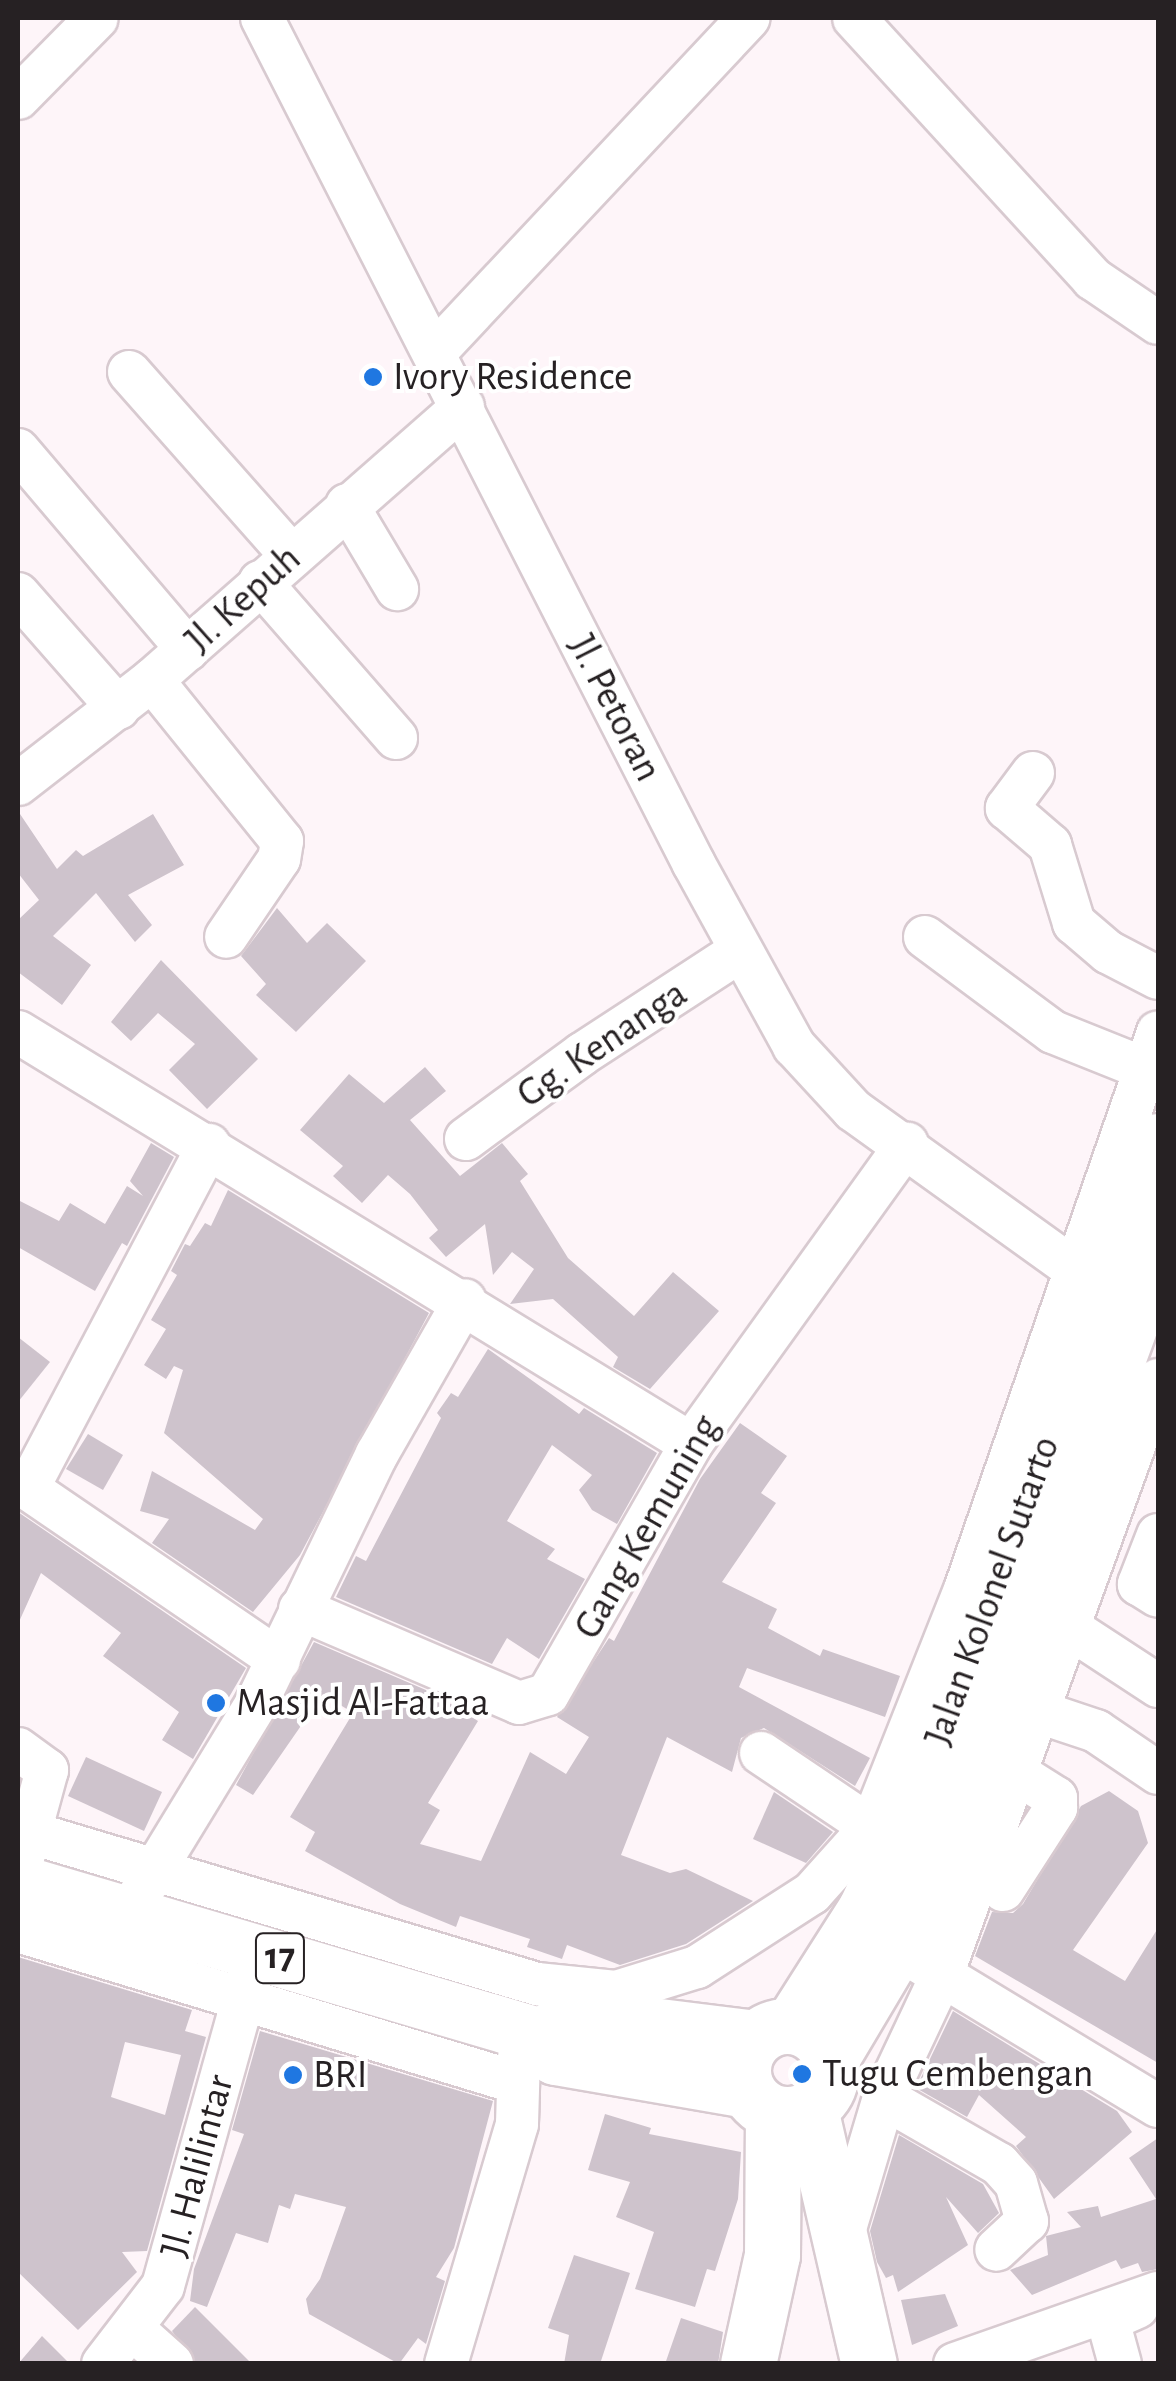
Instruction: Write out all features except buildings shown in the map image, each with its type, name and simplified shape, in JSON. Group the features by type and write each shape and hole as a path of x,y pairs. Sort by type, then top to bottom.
{"main road":[{"name":"Jalan Kolonel Sutarto","path":"777,2067 975,1705 1119,1296 1158,1141"},
{"name":"Jalan Kolonel Sutarto","path":"1119,1296 1158,1248"},
{"name":"Jalan Kolonel Sutarto","path":"777,2067 920,1962 975,1705"},
{"name":"17","path":"21,1854 140,1893 256,1950 318,1945 529,2033 554,2057 777,2067"},
{"path":"777,2067 840,2246 869,2364"},
{"path":"748,2364 772,2255 777,2067"}],"street":[{"path":"18,98 97,18"},
{"name":"Jl. Petoran","path":"262,18 740,951 794,1046 852,1110 907,1143 1119,1296"},
{"path":"435,352 749,18"},
{"path":"854,18 1093,279 1158,322"},
{"path":"129,372 396,738"},
{"name":"Jl. Kepuh","path":"25,768 118,708 152,680 463,407"},
{"path":"18,450 188,650"},
{"path":"348,504 397,589"},
{"path":"18,594 118,708"},
{"path":"152,680 282,841 278,859 226,938"},
{"path":"1033,773 1007,808 1050,845 1074,923 1108,952 1158,978"},
{"path":"925,936 1053,1032 1154,1058 1119,1296"},
{"name":"Gg. Kenanga","path":"466,1140 582,1054 740,951"},
{"path":"18,1032 465,1300 691,1444"},
{"name":"Gang Kemuning","path":"300,1609 519,1704 542,1699 691,1444 907,1143"},
{"path":"208,1146 23,1485 279,1660"},
{"path":"318,1945 140,1893 279,1660 377,1454 465,1300"},
{"path":"18,1930 242,2002 529,2033 616,1992 697,1967 812,1893 975,1705 1013,1604 1090,1562 1157,1389"},
{"path":"1090,1562 1149,1590 1158,1535"},
{"path":"1013,1604 1158,1686"},
{"path":"975,1705 1013,1771 1056,1798 1056,1808 1003,1890"},
{"path":"975,1705 1096,1731 1158,1774"},
{"path":"18,1749 47,1770 21,1854"},
{"path":"761,1753 871,1828"},
{"path":"840,2246 920,1962 1013,1771"},
{"name":"Jl. Halilintar","path":"103,2364 152,2306 173,2257 256,1950"},
{"path":"920,1962 1158,2106"},
{"path":"446,2364 518,2124 529,2033"},
{"path":"884,2098 999,2164 1016,2183 1027,2221 996,2250"},
{"path":"955,2364 1154,2294"},
{"path":"1120,2364 1108,2320 1149,2303 1154,2294"},
{"path":"134,2330 172,2364"}],"place":[{"name":"Ivory Residence","path":"373,377"},
{"name":"Masjid Al-Fattaa","path":"216,1703"},
{"name":"Tugu Cembengan","path":"802,2074"},
{"name":"BRI","path":"293,2075"}]}
